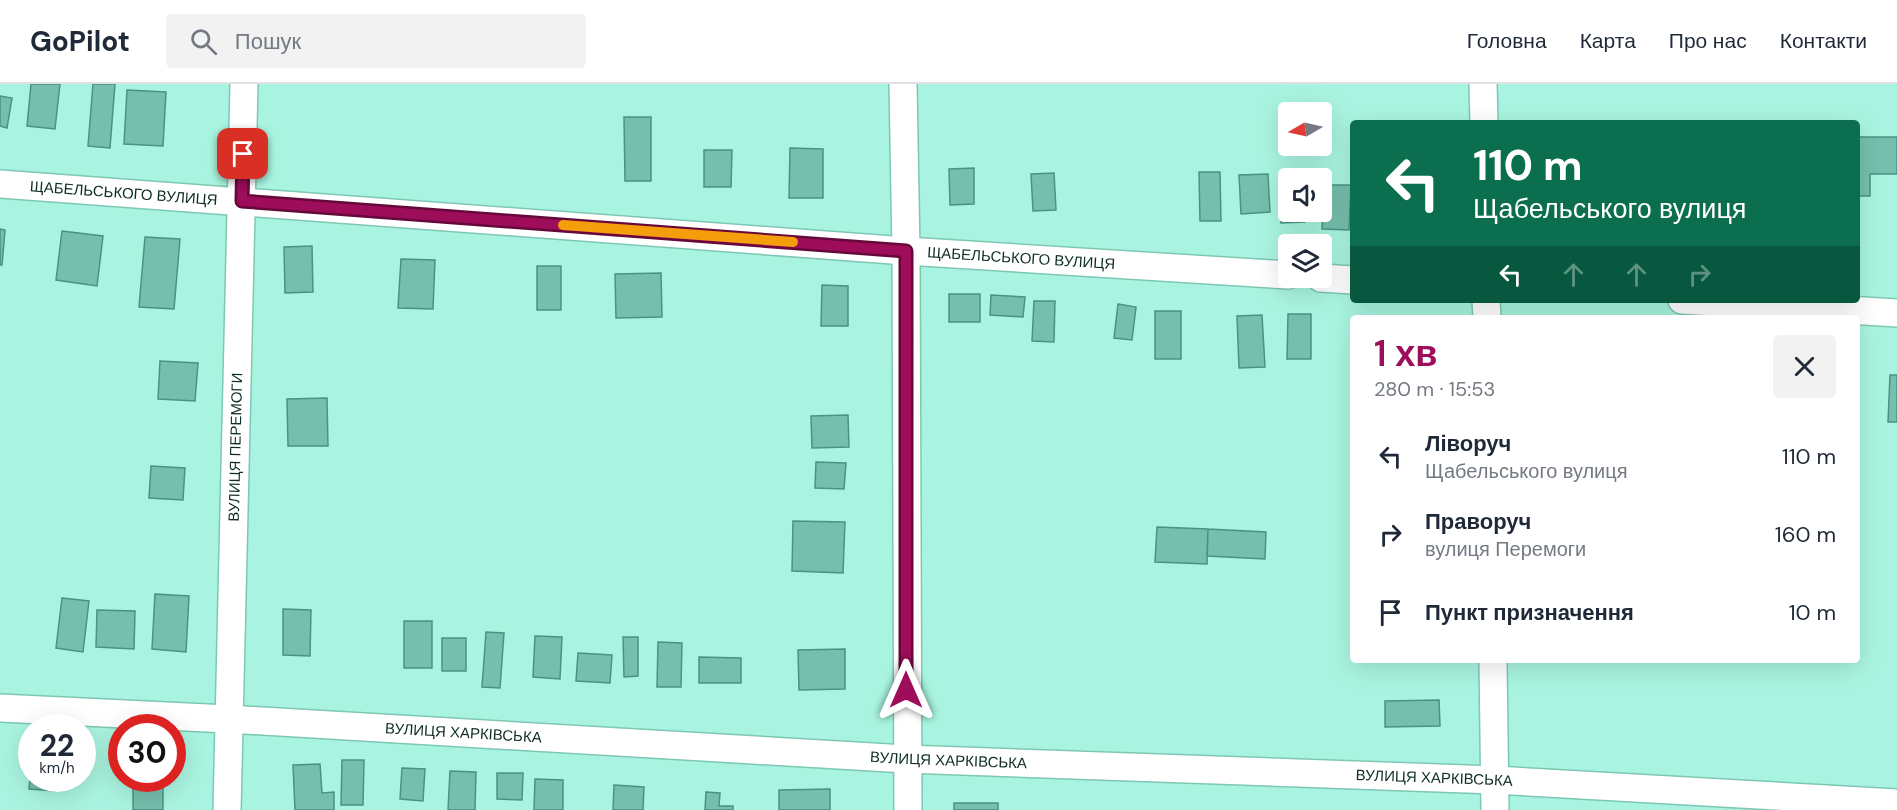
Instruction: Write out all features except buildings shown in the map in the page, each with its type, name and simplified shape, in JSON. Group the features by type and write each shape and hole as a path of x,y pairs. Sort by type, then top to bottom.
{"street":[{"name":"ВУЛИЦЯ ПЕРЕМОГИ","path":"228,810 228,719 244,84"},
{"path":"903,84 906,251 906,759 908,810"},
{"path":"1483,84 1484,120"},
{"name":"ЩАБЕЛЬСЬКОГО ВУЛИЦЯ","path":"0,184 906,251 1278,274"},
{"path":"1332,279 1350,280"},
{"path":"1732,303 1897,313"},
{"path":"1493,663 1495,810"},
{"name":"ВУЛИЦЯ ХАРКІВСЬКА","path":"0,708 228,719 906,759 1495,780 1897,803"}],"slow traffic":[{"path":"563,225 793,242"}],"route":[{"path":"243,154 242,201 906,251 906,690"}]}
